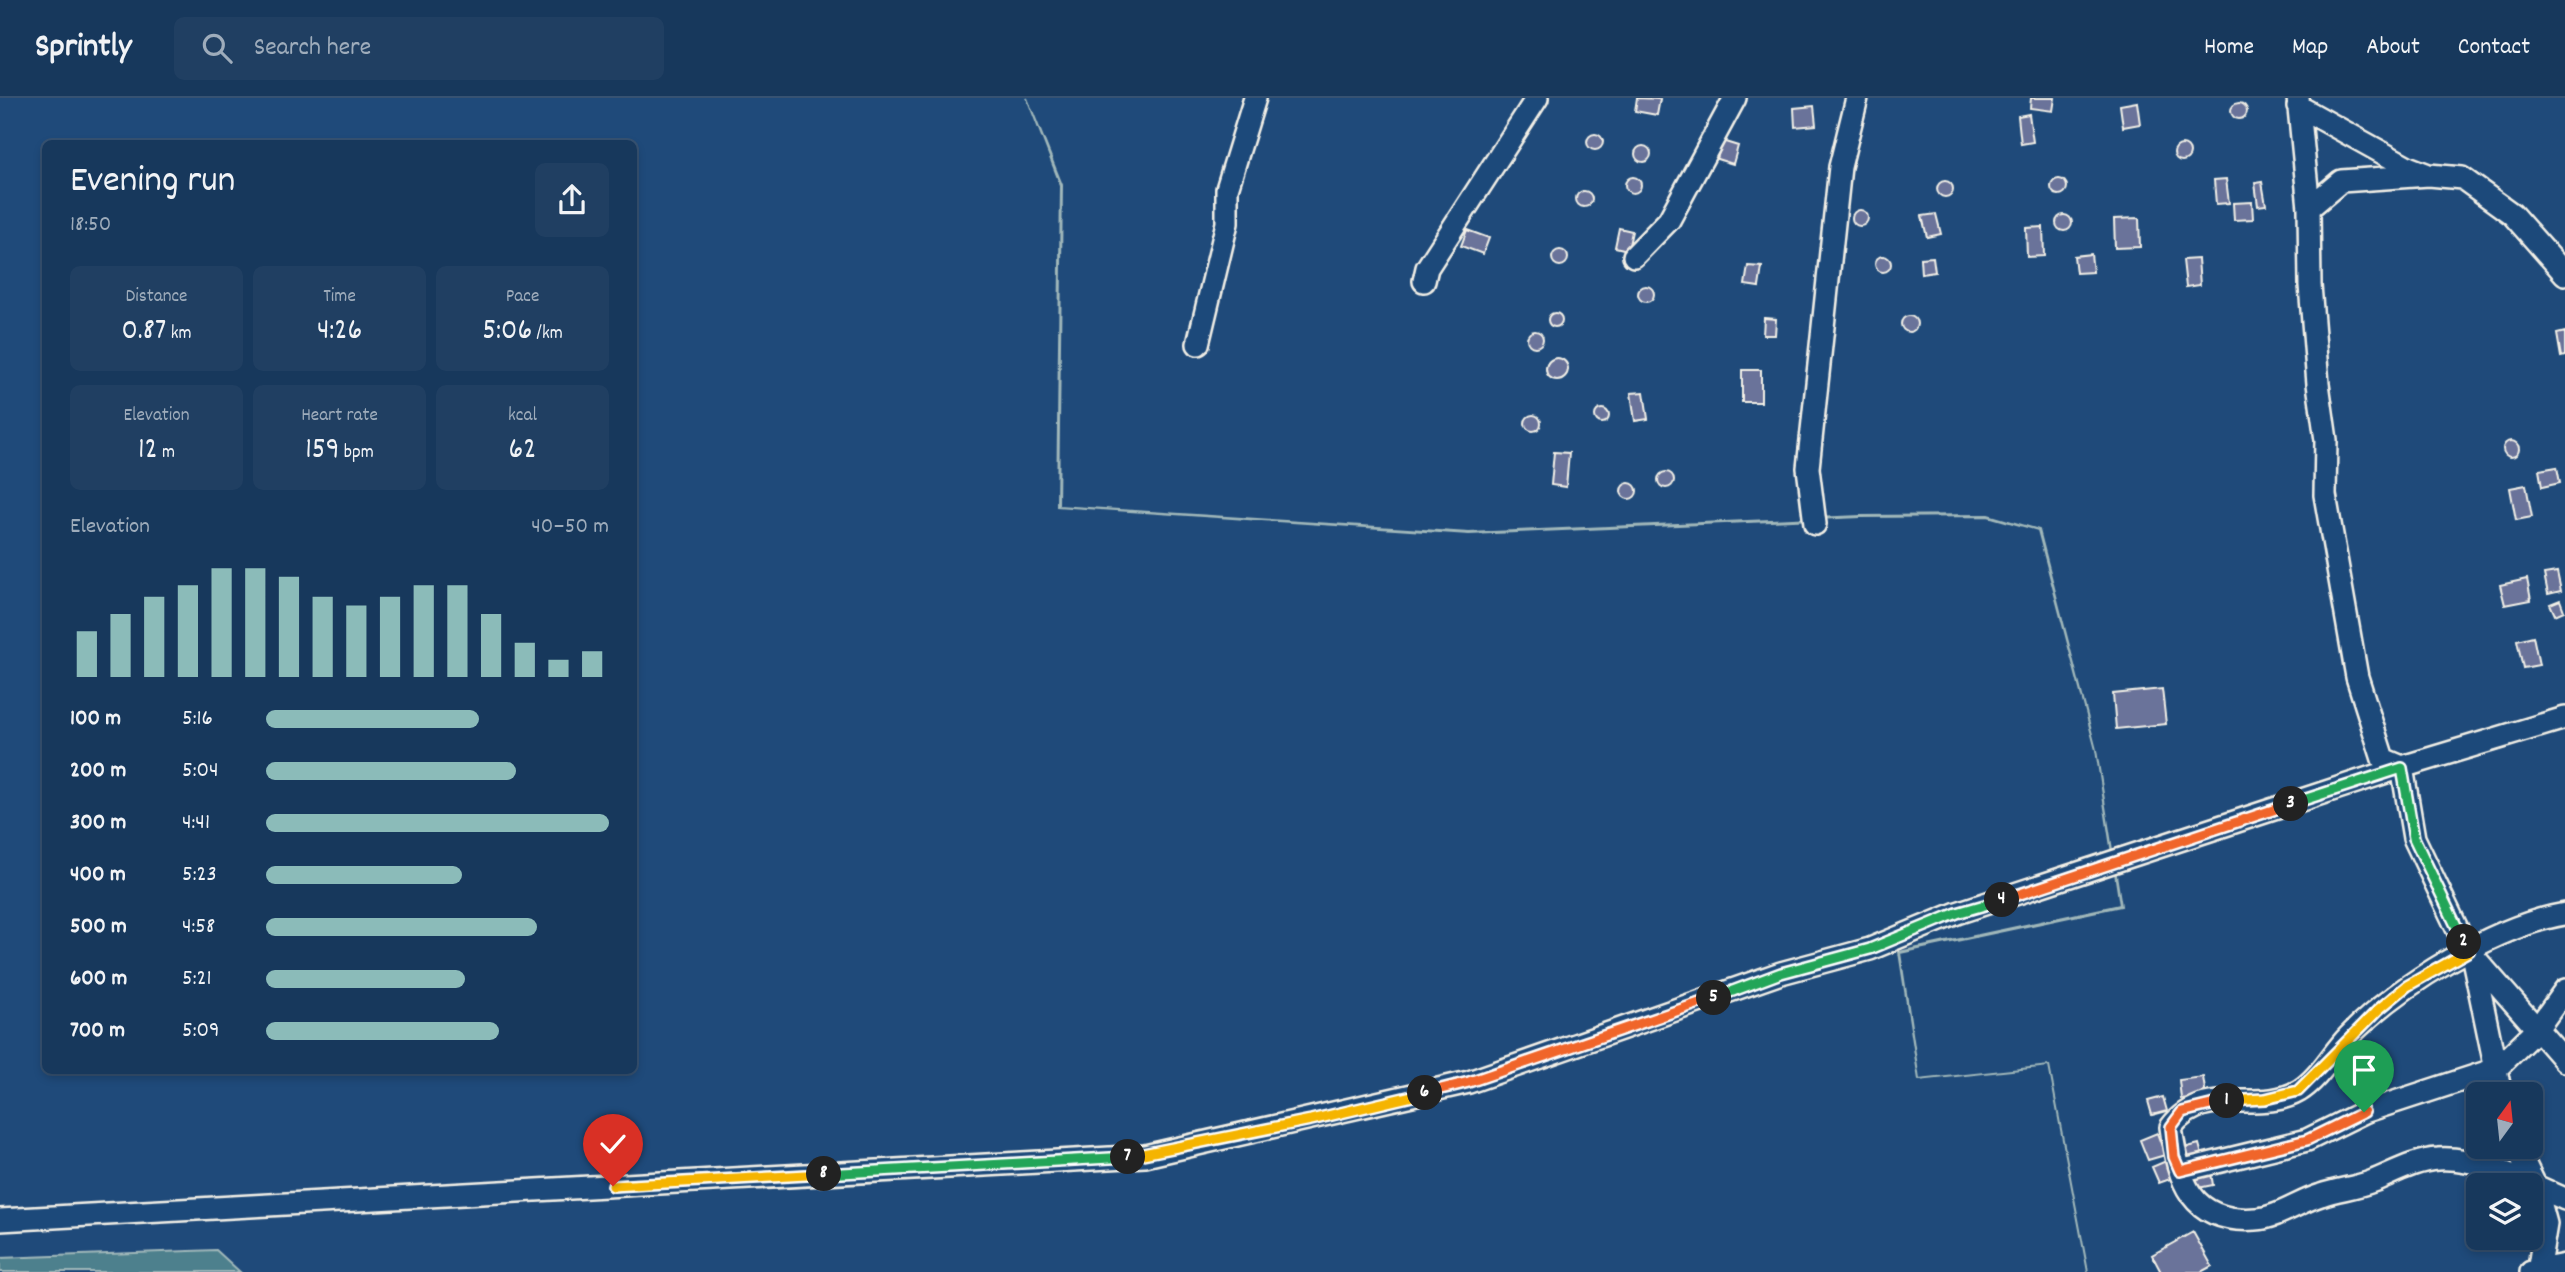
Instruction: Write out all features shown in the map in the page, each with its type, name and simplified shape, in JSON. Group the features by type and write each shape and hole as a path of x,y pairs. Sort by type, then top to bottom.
{"street":[{"path":"1198,344 1227,223 1227,189 1255,98"},
{"path":"1424,281 1427,268 1537,98"},
{"path":"1634,256 1669,220 1735,98"},
{"path":"1815,524 1808,468 1840,167 1857,98"},
{"path":"2298,102 2408,167 2429,175"},
{"path":"2298,102 2309,208 2312,310 2326,440 2325,495 2357,677 2383,759 2402,768"},
{"path":"2309,208 2341,181 2429,175 2462,178 2512,214 2565,274"},
{"path":"0,1220 1145,1156 1469,1082 1781,973 1870,949 1957,913 2402,768 2565,718"},
{"path":"2402,768 2414,838 2471,954 2499,1082"},
{"path":"2499,1173 2471,1163 2438,1159 2416,1164 2353,1189 2322,1195 2257,1219 2207,1211 2193,1201 2174,1157 2171,1127 2182,1112 2202,1105 2265,1099 2298,1091 2379,1009 2407,986 2471,954 2500,936 2565,914"},
{"path":"2471,954 2565,1061"},
{"path":"2180,1171 2307,1140 2364,1112 2496,1069 2537,1029 2565,990"},
{"path":"2543,1189 2565,1199"},
{"path":"2543,1213 2546,1224 2543,1238"},
{"path":"2540,1250 2536,1271 2565,1265"}],"green space":[{"path":"1027,98 1062,185 1058,506 1469,533 1861,516 1988,515 2039,530 2096,750 2038,530 1988,516 1861,517 1469,534 1057,506 1061,186"},
{"path":"2096,750 2121,906 1900,953 1919,1080 1899,952 2120,905"},
{"path":"216,1250 240,1272 0,1272 0,1258"}],"building":[{"path":"1637,98 1660,99 1657,115 1635,111"},
{"path":"2031,98 2055,98 2053,111 2030,108"},
{"path":"2137,102 2140,124 2123,127 2120,105"},
{"path":"2239,103 2247,111 2239,119 2231,111"},
{"path":"1814,106 1816,125 1795,127 1794,108"},
{"path":"2029,114 2033,142 2021,144 2018,116"},
{"path":"1595,134 1603,142 1595,150 1587,142"},
{"path":"1722,141 1738,146 1733,164 1717,159"},
{"path":"2182,145 2190,153 2182,161 2174,153"},
{"path":"1643,146 1651,154 1643,162 1635,154"},
{"path":"1633,177 1641,185 1633,193 1625,185"},
{"path":"2059,179 2067,187 2059,195 2051,187"},
{"path":"2226,179 2229,203 2216,204 2214,180"},
{"path":"1945,181 1953,189 1945,197 1937,189"},
{"path":"2262,182 2266,205 2258,206 2255,183"},
{"path":"1584,191 1592,199 1584,207 1576,199"},
{"path":"2252,202 2253,219 2234,220 2233,203"},
{"path":"1860,210 1866,212 1866,224 1860,226 1854,224 1852,218 1854,212"},
{"path":"1936,214 1941,234 1927,237 1922,216"},
{"path":"2064,215 2072,223 2064,231 2056,223"},
{"path":"2139,218 2140,247 2115,248 2114,219"},
{"path":"2043,227 2044,256 2027,257 2026,228"},
{"path":"1619,228 1632,231 1628,250 1615,247"},
{"path":"1467,230 1489,238 1483,254 1461,246"},
{"path":"1560,250 1568,258 1560,266 1552,258"},
{"path":"2091,254 2093,272 2076,273 2074,256"},
{"path":"1883,256 1891,264 1883,272 1875,264"},
{"path":"1933,257 1935,272 1921,274 1920,258"},
{"path":"2198,259 2200,285 2186,287 2183,260"},
{"path":"1748,266 1762,267 1759,287 1745,285"},
{"path":"1646,286 1652,288 1652,300 1646,302 1640,300 1638,294 1640,288"},
{"path":"1552,313 1558,313 1562,320 1558,327 1552,327 1548,323 1548,317"},
{"path":"1909,316 1915,318 1915,330 1909,332 1903,330 1901,324 1903,318"},
{"path":"1764,318 1776,319 1775,335 1763,335"},
{"path":"1532,331 1538,331 1543,339 1541,345 1532,347 1527,342 1527,336"},
{"path":"2565,332 2565,356 2561,357 2557,334"},
{"path":"1553,358 1561,358 1568,365 1568,373 1561,380 1553,380 1546,373 1546,365"},
{"path":"1742,370 1761,370 1761,402 1742,402"},
{"path":"1644,392 1648,419 1635,421 1631,393"},
{"path":"1599,409 1605,409 1609,416 1605,423 1599,423 1595,419 1595,413"},
{"path":"1533,415 1539,417 1539,429 1533,431 1527,429 1525,423 1527,417"},
{"path":"2511,441 2519,449 2511,457 2503,449"},
{"path":"1554,452 1569,453 1566,487 1551,485"},
{"path":"2557,467 2560,483 2542,487 2539,470"},
{"path":"1666,472 1674,480 1666,488 1658,480"},
{"path":"1626,483 1632,483 1637,491 1635,497 1626,499 1621,494 1621,488"},
{"path":"2526,485 2532,517 2516,520 2510,488"},
{"path":"2557,572 2561,591 2548,594 2544,574"},
{"path":"2527,579 2531,600 2505,605 2500,585"},
{"path":"2560,600 2564,611 2555,615 2550,604"},
{"path":"2533,636 2539,665 2523,668 2517,640"},
{"path":"2162,689 2166,724 2116,729 2113,694"},
{"path":"2203,1077 2206,1096 2181,1099 2179,1080"},
{"path":"2163,1097 2167,1111 2152,1115 2148,1101"},
{"path":"2157,1133 2165,1155 2148,1160 2140,1140"},
{"path":"2199,1144 2202,1155 2187,1159 2184,1148"},
{"path":"2166,1161 2173,1178 2159,1183 2152,1167"},
{"path":"2211,1173 2213,1185 2198,1188 2195,1176"},
{"path":"2193,1232 2212,1266 2201,1272 2161,1272 2152,1255"}],"route":[{"path":"613,1186 1145,1156 1311,1120 1469,1082 1700,1004 1781,973 1870,949 1957,913 2402,768 2414,838 2469,951 2407,986 2348,1037 2316,1075 2298,1091 2265,1099 2230,1100 2202,1105 2182,1112 2171,1127 2174,1157 2180,1171 2307,1140 2364,1112"}]}
